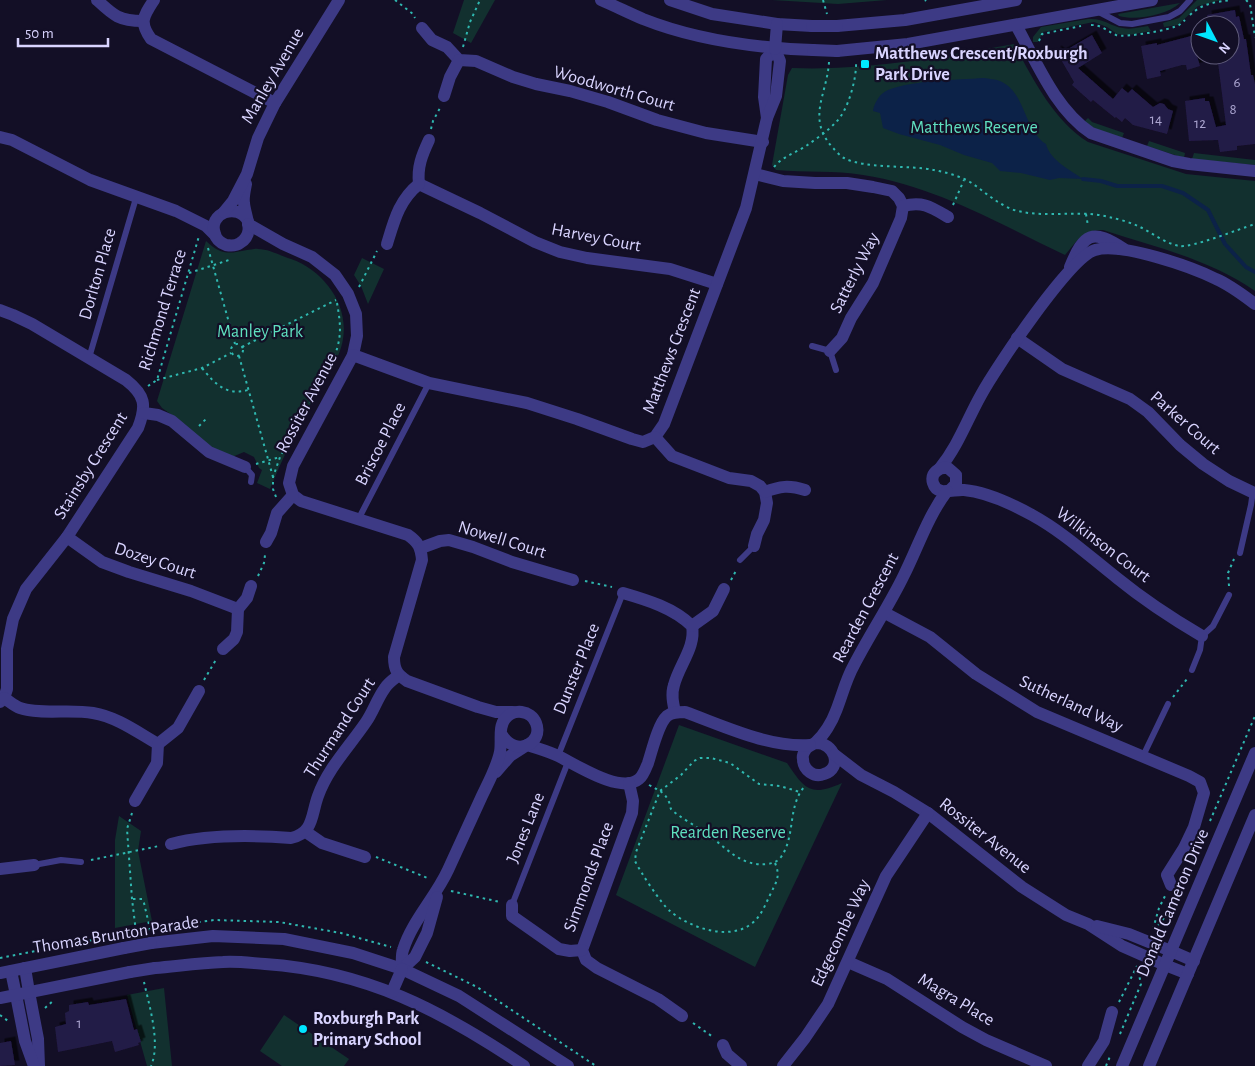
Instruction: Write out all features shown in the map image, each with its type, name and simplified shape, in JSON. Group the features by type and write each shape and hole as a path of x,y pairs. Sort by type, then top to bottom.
{"street":[{"path":"96,0 116,17 128,21 142,21"},
{"path":"154,0 142,21 144,29 152,39 275,103"},
{"name":"Manley Avenue","path":"222,213 233,201 247,174 258,138 275,103 339,0"},
{"path":"601,0 644,20 700,36 758,46 774,56 791,50 813,50 833,53 908,44 1152,0"},
{"path":"670,0 712,14 777,24 812,26 837,26 905,20 1016,0"},
{"name":"Matthews Crescent","path":"353,355 429,383 526,403 643,442 655,437 664,424 746,208 761,175 767,118 776,96 774,56 777,24"},
{"path":"1016,25 1061,103 1082,127 1091,133 1173,161 1255,171"},
{"path":"422,28 432,40 447,47 459,60 450,77 444,96"},
{"name":"Woodworth Court","path":"459,60 476,61 513,77 580,93 657,120 706,133 763,142"},
{"path":"0,137 12,140 90,180 176,211 206,226 209,240"},
{"path":"387,244 395,214 408,192 419,184 417,171 429,140"},
{"name":"Manley Avenue","path":"247,174 244,203 248,222"},
{"path":"761,175 783,181 847,183 892,191 899,198 903,206 915,203 927,205 948,216"},
{"name":"Harvey Court","path":"419,184 535,242 560,252 587,258 670,269 717,284"},
{"name":"Satterly Way","path":"830,351 842,338 851,318 873,283 900,218 903,206"},
{"path":"176,211 208,216 236,211 241,213 248,222 248,233 239,244 226,245 209,240"},
{"path":"209,240 214,223 222,213"},
{"name":"Rossiter Avenue","path":"248,222 283,244 312,257 335,275 342,297 356,314 357,336 353,355 293,466 289,483 292,495"},
{"path":"959,441 955,462 956,484 949,491 940,491 933,484 933,474 940,468 959,441 981,394 1017,338 1067,274 1083,241 1090,237 1101,236 1128,251 1189,267 1218,280 1255,304"},
{"name":"Rossiter Avenue","path":"239,244 257,240 283,244"},
{"name":"Stainsby Crescent","path":"0,310 13,314 32,324 131,384 143,399 144,413 138,428 67,537 26,588 13,619 6,650 7,689 2,700"},
{"name":"Parker Court","path":"1017,338 1062,369 1130,399 1148,412 1180,445 1203,464 1229,481 1254,490"},
{"path":"144,413 172,421 209,452 245,467"},
{"path":"655,437 672,456 730,478 751,481 760,486 765,492 767,503 764,520 756,534 754,546"},
{"path":"940,468 948,468 955,474"},
{"name":"Wilkinson Court","path":"955,474 976,492"},
{"name":"Rearden Crescent","path":"931,516 933,484"},
{"path":"765,492 790,485 805,490"},
{"name":"Wilkinson Court","path":"949,491 963,489 976,492 1030,514 1059,531 1163,612 1202,636"},
{"name":"Rearden Crescent","path":"834,753 834,718 853,666 885,613 931,516 949,491"},
{"path":"266,542 277,513 282,504 292,495 301,500 408,535 421,548 422,560 394,657 394,668 399,675 407,680 478,707 496,712 526,713 531,716 544,740 563,759"},
{"name":"Dozey Court","path":"67,537 102,562 191,591 238,609"},
{"name":"Nowell Court","path":"421,548 440,540 449,540 512,562 573,580"},
{"path":"223,650 234,639 237,632 238,609 247,598 250,586"},
{"path":"692,626 713,611 724,589"},
{"path":"623,593 674,612 692,626 694,633 692,643 682,661 673,686 672,697 675,712"},
{"name":"Sutherland Way","path":"885,613 930,636 976,674 1037,712 1200,782 1204,793 1202,803 1184,848 1167,875 1171,885"},
{"name":"Thurmand Court","path":"306,832 318,796 330,770 367,721 386,687 399,675"},
{"path":"136,802 157,763 158,744 178,728 199,691"},
{"path":"2,700 29,710 75,710 116,719 158,744"},
{"path":"478,707 492,719 506,742 511,746 525,746 563,759 596,776 620,783 634,781 645,771 661,725 666,717 675,712 685,712 776,744 794,755 812,774 824,774 832,769 835,760 834,753 825,744 795,746 776,744"},
{"path":"402,969 416,957 426,933 440,887 500,753 502,723 513,712"},
{"name":"Rearden Crescent","path":"812,744 834,718"},
{"path":"489,780 510,756 536,736 536,724"},
{"path":"804,765 803,754 812,744"},
{"name":"Rossiter Avenue","path":"834,753 861,775 928,813 1022,887 1066,915 1088,924 1129,934 1194,961"},
{"name":"Donald Cameron Drive","path":"1122,1066 1255,753"},
{"name":"Rossiter Avenue","path":"824,774 842,772 861,775"},
{"name":"Simmonds Place","path":"634,781 632,813 582,950 586,960 597,968 658,999 682,1016"},
{"name":"Edgecombe Way","path":"783,1066 828,1004 886,876 928,813"},
{"path":"1149,1066 1255,815"},
{"path":"171,844 182,841 233,836 291,838 299,837 306,832 322,843 365,857"},
{"path":"0,870 34,865"},
{"path":"392,992 402,969 402,952 413,928 440,887"},
{"path":"512,905 512,916 559,949 570,951 582,950"},
{"name":"Rossiter Avenue","path":"1088,924 1122,946 1188,974"},
{"name":"Thomas Brunton Parade","path":"5,972 124,948 213,936 284,940 353,953 402,969 459,996 568,1066"},
{"path":"383,963 402,952"},
{"path":"416,957 423,979"},
{"path":"0,998 155,968 225,962 292,966 348,978 392,992 443,1016 524,1066"},
{"name":"Magra Place","path":"848,962 887,979 962,1027 986,1040 1046,1066"},
{"path":"25,968 38,1039 39,1066"},
{"path":"5,972 16,995 25,1042 34,1066"},
{"path":"1088,1066 1104,1041 1112,1012"},
{"path":"723,1045 727,1054 741,1066"}],"lane":[{"path":"1096,10 1120,23 1132,24 1169,17 1180,11 1190,0"},
{"name":"Dorlton Place","path":"89,358 136,198"},
{"path":"812,346 830,351 836,370"},
{"name":"Briscoe Place","path":"359,518 429,383"},
{"path":"245,467 252,475 251,482"},
{"name":"Parker Court","path":"1240,553 1254,490"},
{"path":"740,560 754,546"},
{"name":"Dunster Place","path":"563,759 623,593"},
{"path":"1192,670 1200,650 1202,636 1213,626 1229,595"},
{"path":"1143,756 1168,704"},
{"name":"Jones Lane","path":"512,905 563,759"},
{"path":"34,865 61,860 80,862"}],"path":[{"path":"395,0 412,14 422,28"},
{"path":"459,60 470,22 480,0"},
{"path":"824,0 828,14"},
{"path":"1091,24 1098,25 1118,35 1142,34 1178,26 1198,8 1212,2 1232,0"},
{"path":"1246,0 1250,4 1255,37"},
{"path":"1039,44 1042,34 1081,26"},
{"path":"761,175 770,170 778,161 823,134 843,114 856,76 856,49"},
{"path":"833,53 820,102 819,120 823,134 843,158 859,163 933,170 959,176 976,185 989,197 1014,210 1041,214 1086,214 1108,217 1138,226 1165,241 1179,246 1190,245 1255,224"},
{"path":"429,140 433,121 444,96"},
{"path":"948,216 965,180"},
{"name":"Richmond Terrace","path":"143,399 148,386 157,380 200,233 209,240"},
{"path":"209,240 213,266 235,344"},
{"path":"242,347 342,297 358,287 378,250 387,244"},
{"path":"188,273 235,257"},
{"path":"273,477 280,457 339,346 342,297"},
{"path":"235,344 239,344 242,347"},
{"path":"231,353 231,347 235,344"},
{"path":"239,356 243,352 242,347"},
{"path":"231,353 234,356 239,356"},
{"path":"157,380 202,368 231,353"},
{"path":"239,356 273,477 273,489 276,497 282,504"},
{"path":"202,368 224,389 231,392 248,390"},
{"path":"221,392 224,389"},
{"path":"245,467 280,457"},
{"path":"250,586 264,563 266,542"},
{"path":"1229,595 1228,573 1232,561 1240,553"},
{"path":"724,589 740,565 740,560"},
{"path":"573,580 589,581 616,588 623,593"},
{"path":"199,691 208,672 223,650"},
{"path":"1168,704 1192,670"},
{"path":"774,863 779,873 777,880 758,917 744,929 733,932 715,932 693,925 676,916 663,904 635,860 636,852 660,790 700,758 711,758 730,763 759,784 780,786 800,792"},
{"path":"634,781 660,790 669,802 672,810 740,860 756,865 774,863 781,857 788,841 792,813 800,792 805,786"},
{"path":"80,862 115,854 128,854 141,848 171,844"},
{"path":"1152,931 1159,908 1171,885"},
{"path":"132,899 142,899 150,929"},
{"path":"1112,1012 1117,1008 1137,966"},
{"path":"682,1016 723,1045"}],"green space":[{"path":"464,0 495,0 471,43 453,33"},
{"path":"772,0 887,0 838,4"},
{"path":"1197,0 1221,0 1198,6 1178,25 1164,27 1163,23 1179,18"},
{"path":"1180,3 1167,11 1151,16 1134,18 1119,16 1118,14"},
{"path":"1088,19 1099,20 1126,29 1148,26 1151,31 1129,35 1117,34 1107,27 1094,22 1043,32 1038,42 1033,42 1033,37 1041,27"},
{"name":"Matthews Reserve","path":"1014,44 1045,98 1065,123 1088,142 1186,174 1255,181 1255,291 1219,270 1200,262 1103,230 1096,230 1085,234 1065,255 967,208 890,180 842,173 776,170 772,165 788,75 792,68 876,65"},
{"path":"1088,118 1092,122 1124,133 1122,138 1091,127 1084,122"},
{"path":"1149,141 1185,153 1184,158 1147,146"},
{"path":"1194,153 1255,160 1255,165 1192,159"},
{"name":"Manley Park","path":"206,241 216,249 225,252 262,249 303,264 323,280 331,290 338,301 342,313 343,339 338,355 300,424 270,489 257,483 262,470 259,468 254,457 244,452 232,457 210,447 182,422 162,408 157,401"},
{"path":"362,258 384,269 368,304 361,286 354,275"},
{"name":"Rearden Reserve","path":"679,725 787,763 804,785 810,788 823,790 842,783 755,967 616,895"},
{"path":"119,816 141,831 138,851 152,921 115,928 115,840"},
{"path":"164,988 172,1066 147,1066 127,995"},
{"path":"284,1015 349,1059 344,1066 282,1066 260,1051"}],"water":[{"path":"984,78 998,80 1015,93 1033,129 1046,144 1048,150 1056,160 1083,179 1059,178 1050,180 1021,173 1000,171 992,163 883,128 880,113 873,111 882,93 898,87 935,81"}],"building":[{"path":"1235,10 1236,15 1207,15"},
{"path":"1240,21 1244,39 1246,39 1251,75 1253,75 1255,84 1255,144 1237,146 1237,150 1220,152 1218,140 1189,141 1185,101 1205,98 1205,101 1209,101 1216,127 1226,125 1218,65 1240,65"},
{"path":"1092,35 1102,53 1078,68 1113,99 1122,88 1128,93 1132,89 1153,107 1160,103 1164,104 1173,111 1167,134 1133,125 1125,118 1122,122 1093,100 1091,102 1072,85 1074,82 1056,51 1061,53"},
{"path":"1190,36 1190,65 1200,66 1187,70 1186,65 1182,65 1160,71 1161,76 1147,79 1141,46 1157,43 1157,45"},
{"path":"126,999 134,1030 137,1029 141,1042 138,1043 139,1045 115,1052 112,1041 58,1052 55,1027 66,1024 65,1013 69,1011 69,1005 88,1002 89,1005"},
{"path":"11,1041 15,1065 0,1066 0,1043"}],"waterway":[{"path":"1083,179 1101,181 1117,186 1162,186 1183,193 1208,210 1225,244 1246,267 1255,272"}],"place":[{"name":"Matthews Crescent/Roxburgh Park Drive","path":"865,64"},
{"name":"Roxburgh Park Primary School","path":"303,1029"}]}
